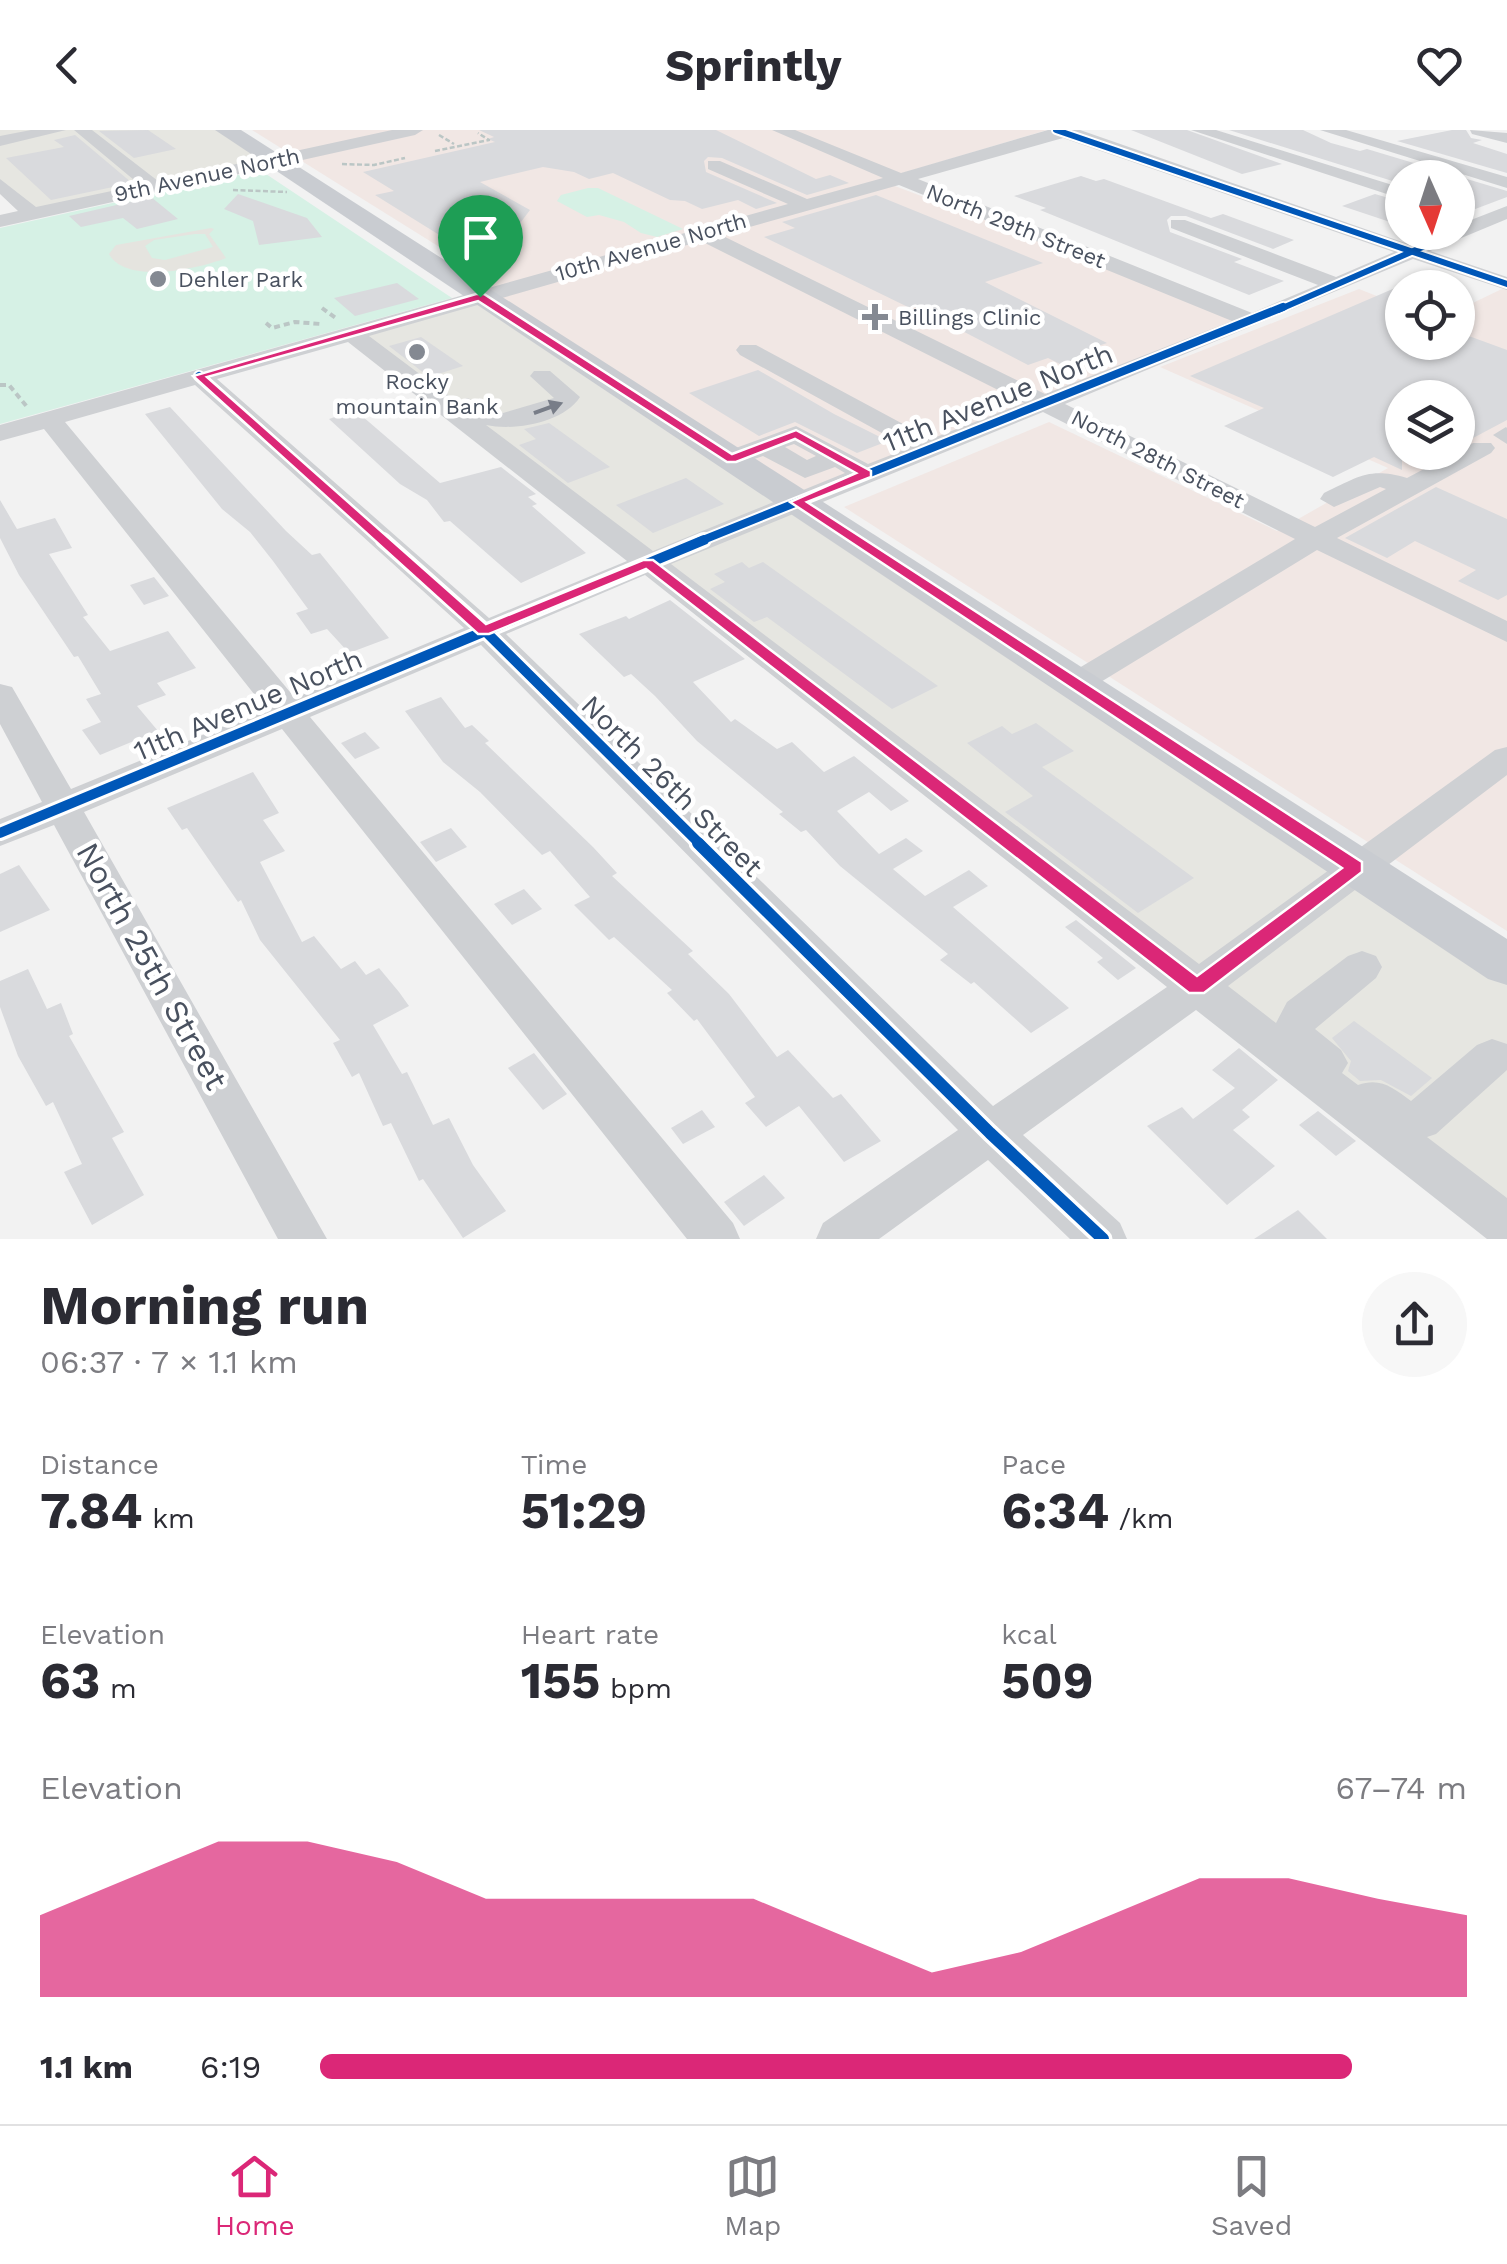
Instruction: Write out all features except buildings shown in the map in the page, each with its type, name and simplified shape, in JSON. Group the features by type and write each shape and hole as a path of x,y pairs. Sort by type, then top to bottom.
{"main road":[{"path":"226,130 1507,965"}],"street":[{"path":"0,141 58,130"},
{"path":"82,130 153,186"},
{"name":"9th Avenue North","path":"0,220 273,161 367,134 415,130"},
{"name":"North 29th Street","path":"780,130 1252,321"},
{"path":"1199,130 1385,189"},
{"path":"1328,130 1507,183"},
{"path":"1478,130 1507,138"},
{"path":"1064,131 1507,284"},
{"name":"10th Avenue North","path":"0,433 39,415 199,376 334,321 480,297 1064,131"},
{"path":"714,165 804,204"},
{"path":"0,184 32,214"},
{"name":"11th Avenue North","path":"1475,225 1507,212"},
{"path":"1475,216 1507,227"},
{"path":"1178,224 1336,284"},
{"name":"North 28th Street","path":"701,233 1507,633"},
{"name":"11th Avenue North","path":"0,834 796,502 1252,321 1411,251"},
{"path":"334,321 1507,1226"},
{"path":"748,350 930,449"},
{"path":"1168,355 1204,369"},
{"name":"North 26th Street","path":"199,376 484,630 990,1133 1103,1239"},
{"path":"435,381 485,419 498,422 564,403 568,398 565,393 542,376"},
{"path":"39,415 716,1239"},
{"path":"1075,684 1316,538 1498,440"},
{"path":"731,459 765,446 805,470 836,457 866,474"},
{"path":"1334,498 1377,478 1410,487"},
{"name":"North 25th Street","path":"0,694 303,1239"},
{"path":"840,1239 1197,987 1507,758"},
{"path":"1362,967 1302,1014 1294,1030 1300,1044 1404,1121 1420,1121 1492,1057"}],"path":[{"path":"435,150 489,140 478,133"},
{"path":"439,135 456,145"},
{"path":"335,162 374,165 405,158"},
{"path":"229,190 289,191"},
{"path":"314,321 334,321"},
{"path":"266,323 272,328 334,321"},
{"path":"0,385 9,385 39,415"}],"shaded area":[{"path":"0,130 226,130 273,161 32,214 0,184"},
{"name":"Billings Clinic","path":"252,130 1047,130 879,180 1252,321 797,502 480,297 494,281"},
{"path":"1359,289 1385,299 1385,360 1475,360 1475,302 1507,290 1507,931 844,507 1049,422 1277,531 1385,470 1475,470 1475,380 1385,380 1385,467 1160,367"},
{"path":"480,297 1507,965 1507,1224 350,332"}],"green space":[{"name":"Dehler Park","path":"260,170 452,298 0,424 0,228"},
{"path":"598,188 683,229 657,237 624,222 599,215 587,217 557,201 561,195"}],"sand":[{"path":"211,228 214,229 209,234 226,258 182,270 146,272 118,264 109,254 116,245","holes":["205,234 213,247 165,260 152,258 145,246 154,240"]}],"cycle path":[{"path":"1056,130 1507,284"},
{"path":"0,833 781,508 1252,321 1416,250"},
{"path":"199,376 484,630 990,1133 1103,1239"}],"place":[{"name":"Dehler Park","path":"158,279"},
{"name":"Billings Clinic","path":"875,317"},
{"name":"Rocky mountain Bank","path":"417,352"}],"route":[{"path":"480,297 731,459 796,434 866,474 796,502 1356,867 1197,987 648,564 484,630 199,376 480,297"}]}
